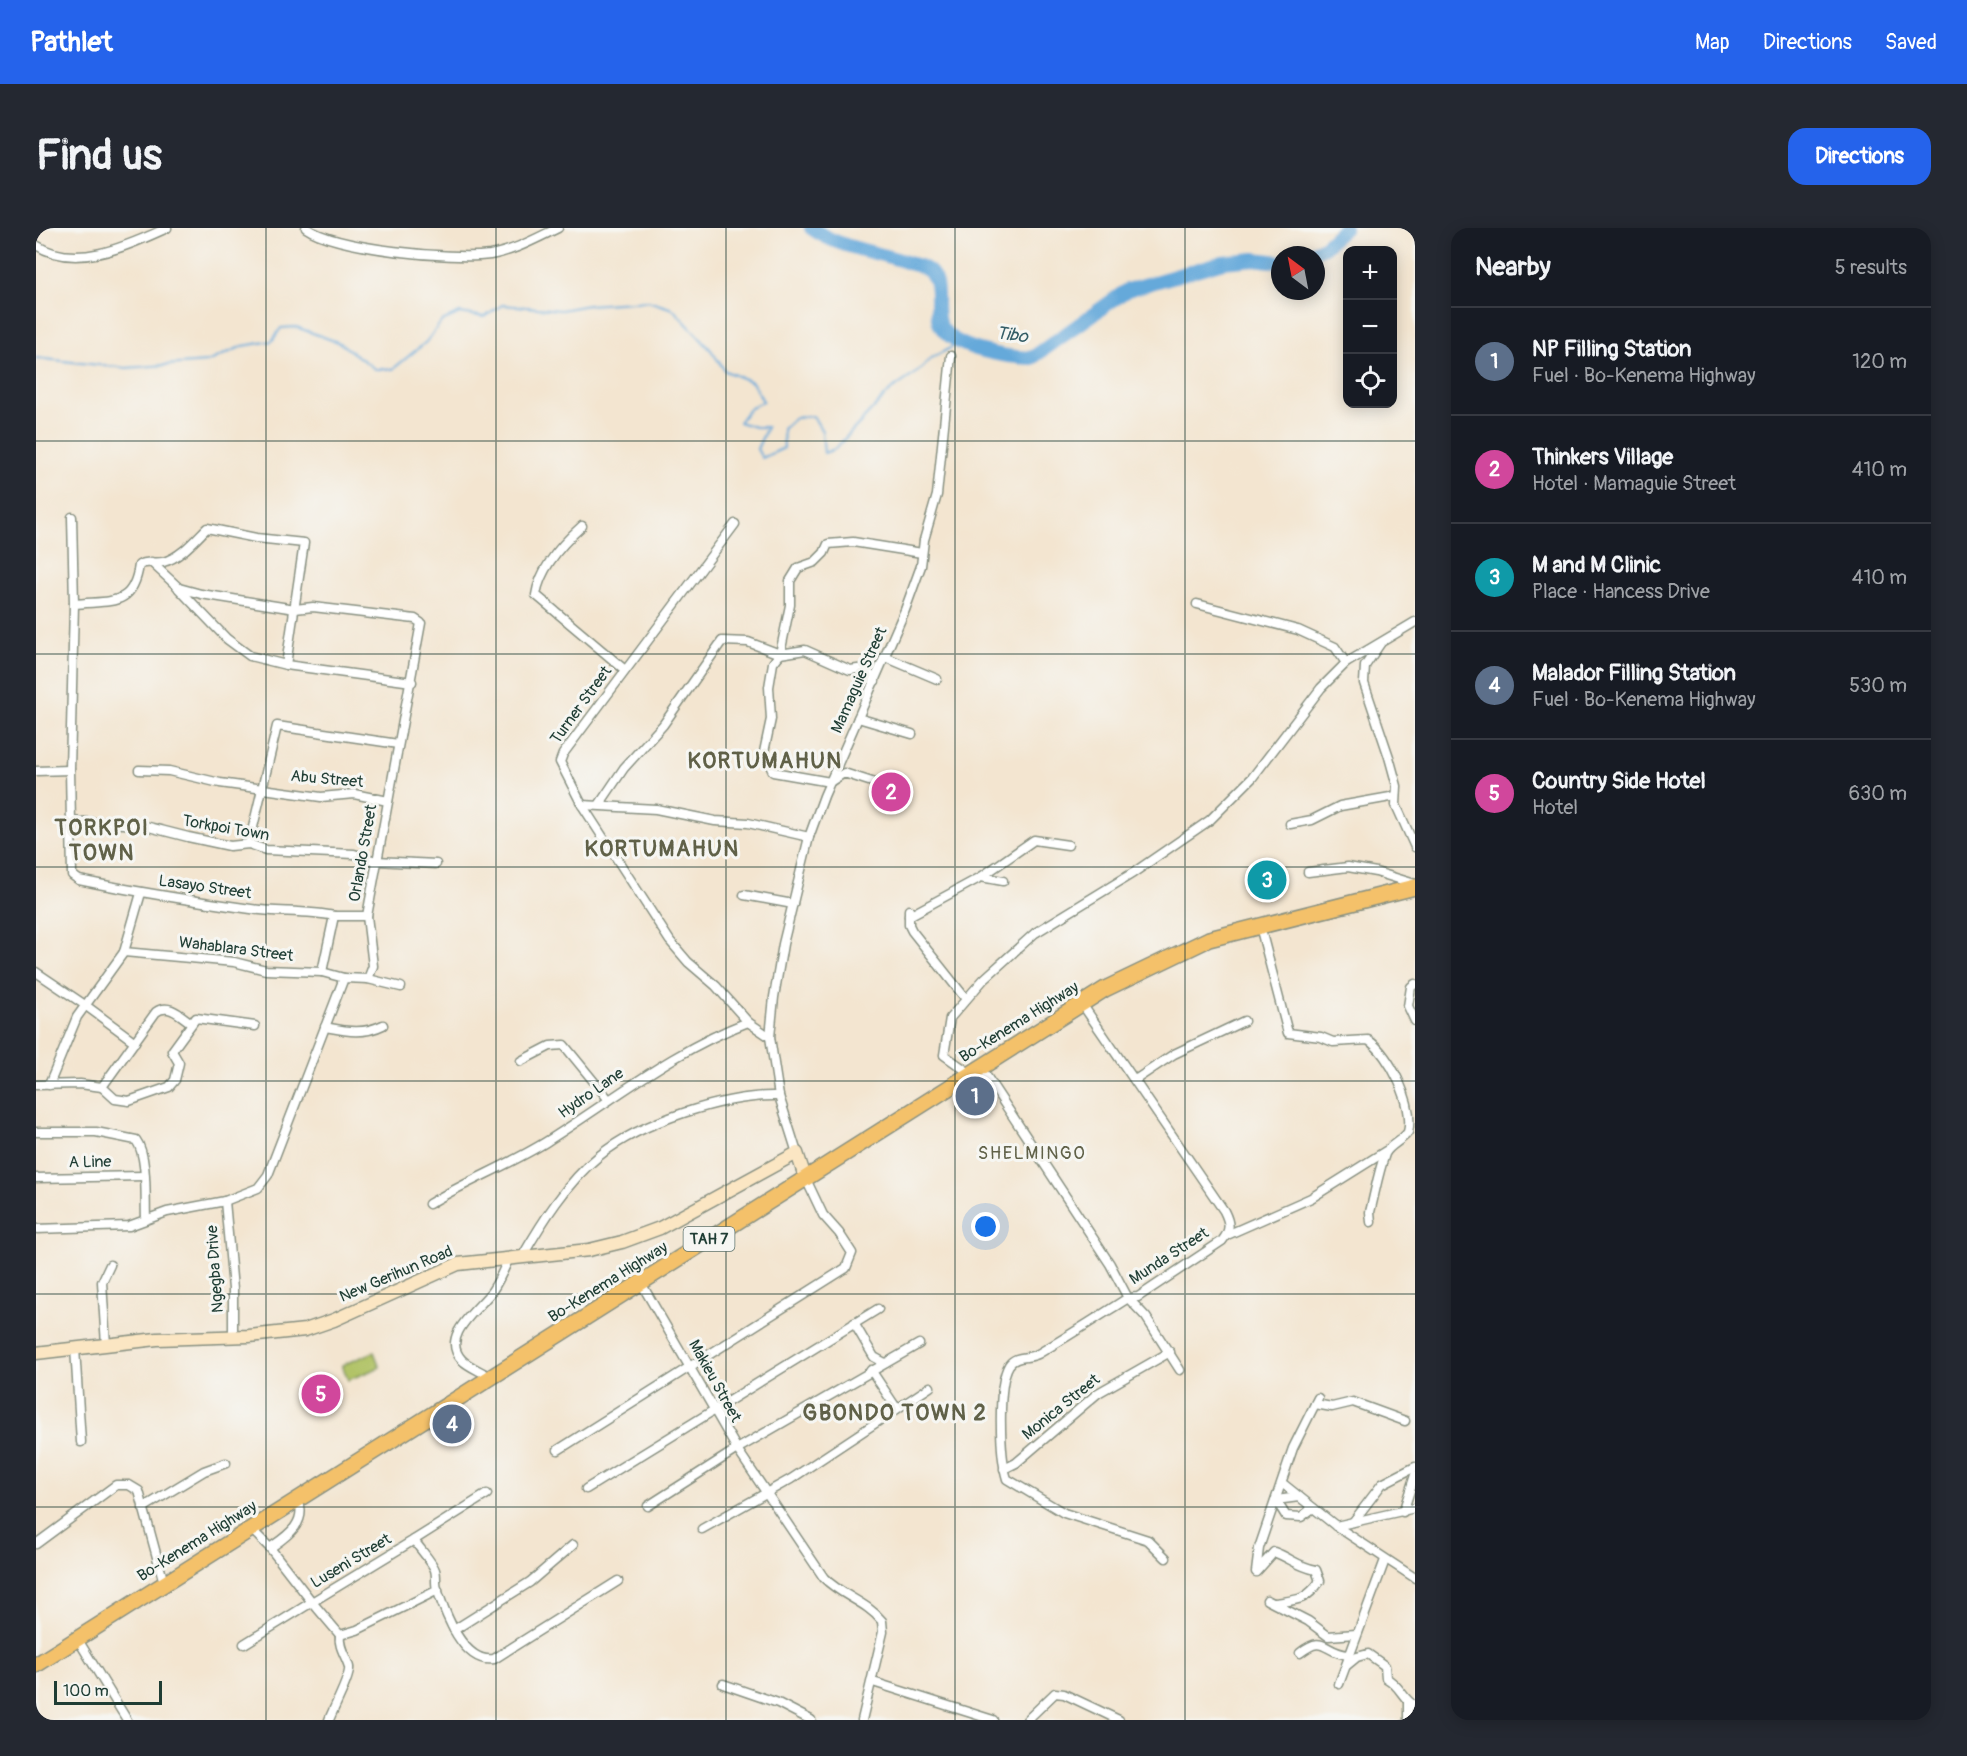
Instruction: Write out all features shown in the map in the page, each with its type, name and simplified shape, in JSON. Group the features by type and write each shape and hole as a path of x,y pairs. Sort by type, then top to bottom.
{"highway":[{"name":"Bo-Kenema Highway","path":"36,1665 805,1177 1132,975 1209,939 1415,886"}],"street":[{"path":"36,245 55,256 103,252 125,247 168,228"},
{"path":"306,228 324,238 373,248 460,256 491,255 519,246 558,228"},
{"name":"Mamaguie Street","path":"796,1153 779,1096 770,1037 774,998 809,837 830,782 909,601 921,566 922,553 938,495 951,356"},
{"name":"Lasayo Street","path":"72,517 74,604 70,770 72,875 79,880 141,893 255,910 367,916"},
{"name":"Turner Street","path":"735,524 563,754 560,762 582,805 670,941 688,962 716,986 748,1022"},
{"path":"582,525 562,544 537,586 536,595 625,670"},
{"path":"74,604 125,598 133,590 139,565 164,562 183,551 207,528 256,538 304,543 286,665"},
{"path":"903,792 844,773 830,782 773,772 764,752 771,719 769,687 773,663 780,654 790,606 790,580 798,568 815,562 824,553 828,544 853,542 922,553"},
{"path":"151,562 227,639 250,656 286,665 412,682"},
{"path":"179,588 295,609"},
{"path":"1197,604 1298,630 1335,647 1346,663"},
{"name":"Orlando Street","path":"295,609 313,607 415,619 421,622 422,627 367,916 373,966 368,979"},
{"path":"1180,1370 1146,1317 1128,1298 1110,1264 976,1071 944,1055 950,1018 984,979 1035,933 1141,868 1210,820 1252,778 1321,688 1346,663 1415,622"},
{"path":"599,805 624,768 663,725 722,640 748,642 780,654 805,650 850,670 865,668 875,681"},
{"path":"1382,642 1365,666 1364,683 1389,757 1396,805 1415,847"},
{"path":"885,657 937,679"},
{"path":"858,718 912,734"},
{"name":"Abu Street","path":"249,844 277,726 398,744"},
{"path":"36,771 70,770"},
{"path":"139,770 169,771 211,782 263,787"},
{"name":"Abu Street","path":"263,787 321,797 354,794 388,801"},
{"path":"1290,824 1312,820 1340,806 1396,796"},
{"path":"582,805 656,809 715,821 748,823 809,837"},
{"name":"Torkpoi Town","path":"72,821 132,824 230,846 249,844 266,850 354,854 376,861 436,864"},
{"path":"966,999 912,931 909,925 909,913 981,877 1034,840 1068,845"},
{"path":"1308,872 1348,867 1376,872 1415,886"},
{"path":"981,877 1003,881"},
{"path":"49,1085 77,1017 124,952 141,893"},
{"path":"744,895 793,904"},
{"path":"322,972 334,916"},
{"path":"1227,1235 1311,1198 1386,1151 1404,1137 1411,1119 1397,1071 1379,1048 1368,1040 1333,1042 1321,1037 1288,1033 1260,926"},
{"name":"Wahablara Street","path":"124,952 234,962 266,970 322,972 344,978"},
{"path":"36,972 135,1042"},
{"path":"36,1229 129,1226 146,1218 225,1201 258,1188 268,1175 344,978 368,979 401,987"},
{"path":"1415,984 1411,987 1408,1006 1415,1021"},
{"name":"Munda Street","path":"1004,1469 1000,1438 1004,1378 1010,1365 1016,1359 1035,1356 1128,1298 1138,1297 1227,1235 1229,1220 1224,1211 1082,1004"},
{"path":"102,1088 162,1008 170,1008 191,1023"},
{"path":"36,1084 80,1084 102,1088 115,1099 129,1101 169,1088 175,1080 178,1063 172,1051 191,1023 200,1017 255,1026"},
{"path":"1135,1080 1174,1054 1244,1021"},
{"path":"748,1022 770,1037"},
{"name":"Hydro Lane","path":"429,1204 462,1184 534,1149 665,1063 721,1032 748,1022"},
{"path":"325,1027 355,1032 372,1030 383,1025"},
{"path":"521,1061 550,1046 564,1045 609,1101"},
{"path":"490,1377 462,1360 455,1348 455,1338 464,1323 493,1289 565,1192 599,1155 661,1122 722,1101 779,1096"},
{"path":"36,1132 86,1131 130,1137 140,1145 146,1218"},
{"path":"1371,1222 1370,1212 1386,1151"},
{"path":"558,1450 846,1268 851,1261 852,1252 823,1215 796,1153"},
{"name":"New Gerihun Road","path":"36,1353 106,1344 305,1330 334,1320 458,1264 590,1250 622,1242 660,1228 796,1153"},
{"name":"A Line","path":"36,1178 144,1176"},
{"name":"Ngegba Drive","path":"225,1201 233,1289 234,1336"},
{"path":"106,1344 102,1282 110,1265"},
{"name":"Makieu Street","path":"641,1283 736,1449 767,1491 824,1578 837,1591 869,1609 882,1621 883,1632 873,1682"},
{"path":"586,1489 878,1309"},
{"path":"854,1323 866,1347 874,1357 885,1363"},
{"path":"648,1506 736,1449 919,1344"},
{"path":"75,1348 81,1442"},
{"name":"Monica Street","path":"1004,1469 1016,1463 1098,1393 1170,1352"},
{"path":"871,1370 897,1409"},
{"path":"702,1529 767,1491 930,1387"},
{"path":"1356,1634 1328,1636 1308,1621 1271,1602 1300,1600 1310,1594 1320,1581 1316,1570 1296,1566 1290,1558 1274,1551 1256,1572 1259,1548 1293,1448 1317,1401 1332,1407 1353,1402 1405,1421"},
{"path":"143,1508 204,1471 226,1463"},
{"path":"1353,1522 1382,1484 1415,1467"},
{"path":"1004,1469 1008,1479 1065,1514 1148,1540 1166,1558"},
{"path":"1403,1512 1415,1475"},
{"path":"1282,1483 1336,1526 1384,1560 1415,1578"},
{"path":"36,1544 116,1485 134,1487 139,1491 164,1583"},
{"path":"414,1540 487,1494"},
{"path":"1276,1500 1299,1497"},
{"path":"270,1548 298,1524 301,1512 298,1499"},
{"path":"1276,1500 1287,1516 1300,1517 1313,1508"},
{"path":"1336,1526 1415,1508"},
{"name":"Luseni Street","path":"251,1529 270,1548 312,1602 414,1540 435,1571 438,1590 454,1630 475,1656 485,1660 494,1659 618,1581"},
{"path":"454,1630 530,1582 573,1545"},
{"path":"1339,1684 1384,1560"},
{"path":"244,1644 312,1602 334,1632 340,1635 357,1630 438,1590"},
{"path":"329,1720 349,1676 349,1668 339,1641 340,1635"},
{"path":"77,1638 127,1720"},
{"path":"1300,1653 1312,1643 1320,1642 1336,1654 1349,1654"},
{"path":"1345,1667 1357,1657 1368,1654 1385,1666 1386,1678 1397,1684 1412,1704 1408,1720"},
{"path":"862,1720 873,1682 993,1720"},
{"path":"723,1684 778,1703 811,1720"},
{"path":"1027,1720 1055,1693 1064,1694 1119,1720"}],"green space":[{"path":"374,1352 380,1367 348,1380 342,1365"}],"waterway":[{"name":"Tibo","path":"811,228 834,241 924,268 932,274 937,288 937,311 940,325 956,341 995,354 1032,358 1127,290 1223,262 1254,259 1271,261"},
{"name":"Tibo","path":"1325,246 1345,228"},
{"path":"36,358 126,368 207,362 243,346 272,341 281,328 296,327 340,343 375,369 393,369 426,342 442,321 460,313 485,317 502,305 561,310 588,305 648,301 673,309 711,350 725,371 752,382 763,401 749,409 739,422 755,427 767,427 757,449 762,458 784,448 783,429 795,418 813,416 822,431 824,453 835,449 891,390 915,374 933,357 960,343"}],"place":[{"name":"Thinkers Village","path":"891,792"},
{"name":"M and M Clinic","path":"1267,880"},
{"name":"NP Filling Station","path":"975,1096"},
{"name":"Country Side Hotel","path":"321,1394"},
{"name":"Malador Filling Station","path":"452,1424"}],"district":[{"name":"KORTUMAHUN","path":"765,761"},
{"name":"TORKPOI TOWN","path":"102,840"},
{"name":"KORTUMAHUN","path":"662,849"},
{"name":"SHELMINGO","path":"1032,1153"},
{"name":"GBONDO TOWN 2","path":"895,1413"}]}
